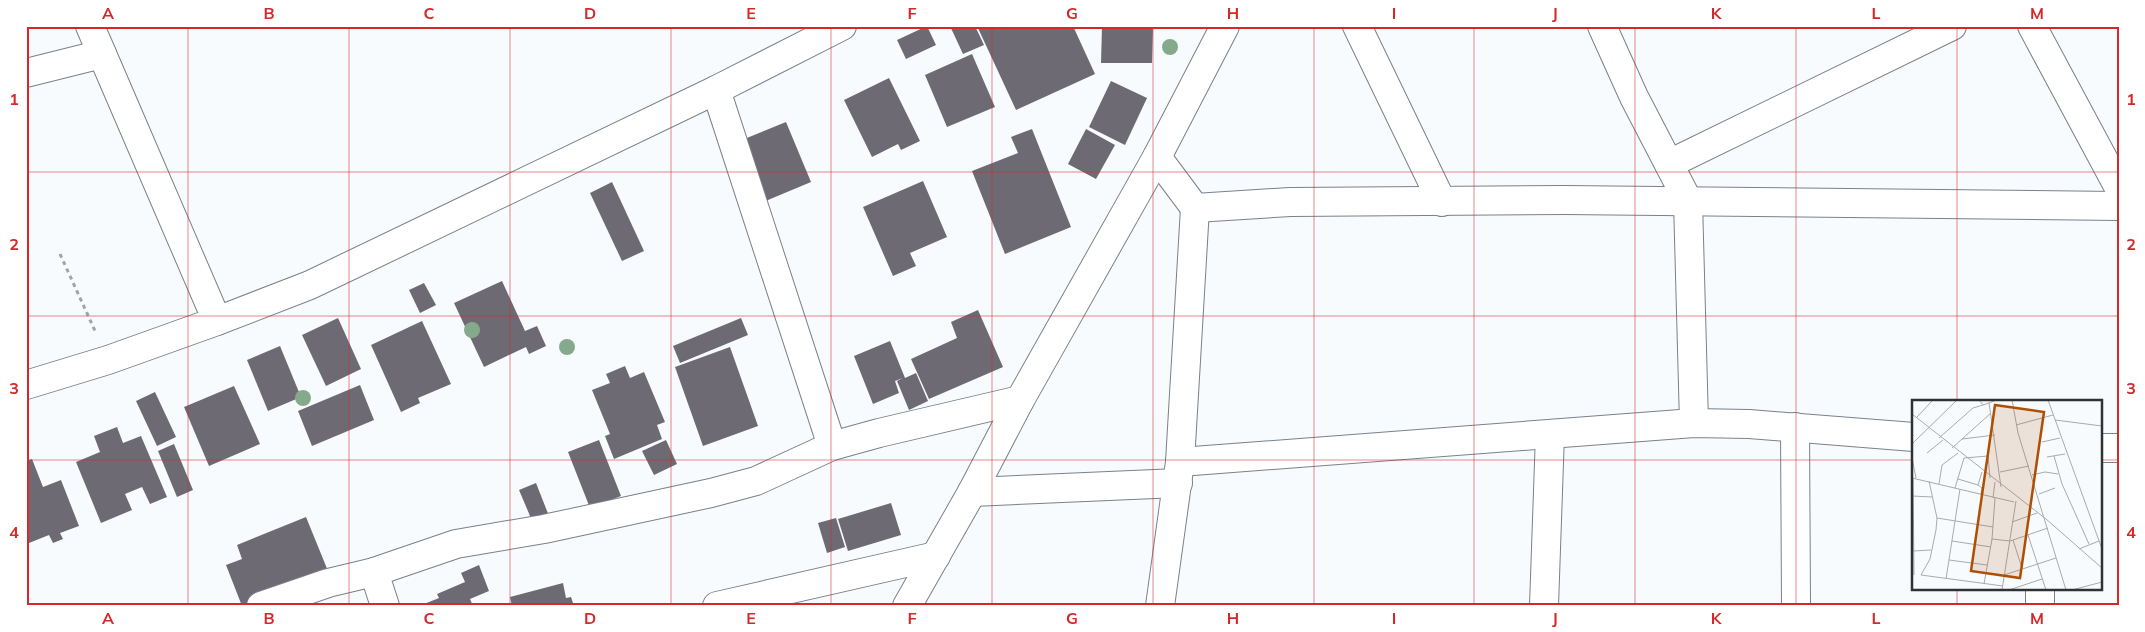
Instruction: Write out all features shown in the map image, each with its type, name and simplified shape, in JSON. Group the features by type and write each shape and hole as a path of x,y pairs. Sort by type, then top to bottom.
{"street":[{"path":"90,26 218,322"},
{"path":"26,386 218,322 310,285 716,90 816,33 842,26"},
{"path":"1199,26 1212,50"},
{"path":"906,606 972,492 1020,400 1157,157 1225,26"},
{"path":"1357,26 1442,202"},
{"path":"1602,26 1634,97 1688,200 1694,423"},
{"path":"1670,164 1952,26"},
{"path":"2032,26 2119,188"},
{"path":"26,73 102,54"},
{"path":"716,90 832,446"},
{"path":"1157,157 1196,208 1179,473 1160,606"},
{"path":"1196,208 1290,202 1688,200 2119,206"},
{"path":"261,606 328,583 374,572 456,544 544,530 712,493 770,475 832,446 1020,400"},
{"path":"972,492 1179,473 1619,427 1694,423 1796,427 1912,437"},
{"path":"1796,427 1796,606"},
{"path":"1544,606 1550,434"},
{"path":"2102,448 2119,448"},
{"path":"717,606 936,556"},
{"path":"374,572 385,606"},
{"path":"2040,590 2040,606"}],"path":[{"path":"60,254 108,360"}],"building":[{"path":"927,26 936,45 906,59 897,40"},
{"path":"950,26 975,26 984,45 963,54"},
{"path":"977,26 1073,26 1095,74 1016,110"},
{"path":"1102,26 1153,26 1152,63 1101,63"},
{"path":"972,54 995,107 947,127 925,75"},
{"path":"889,78 920,141 901,150 898,144 872,157 844,100"},
{"path":"1111,81 1147,98 1125,145 1089,127"},
{"path":"786,122 811,182 761,203 737,142"},
{"path":"1032,129 1071,227 1005,254 972,171 1018,153 1011,137"},
{"path":"1086,129 1115,145 1096,179 1068,164"},
{"path":"923,181 947,237 910,253 916,266 893,276 863,207"},
{"path":"612,182 644,251 622,261 590,193"},
{"path":"502,281 525,331 537,326 546,346 529,354 526,347 484,367 454,303"},
{"path":"424,283 436,305 420,313 409,290"},
{"path":"978,310 1003,367 929,399 911,359 957,338 951,322"},
{"path":"338,318 361,369 326,386 302,335"},
{"path":"741,318 748,335 680,363 673,346"},
{"path":"422,321 451,384 418,398 420,403 401,412 371,345"},
{"path":"890,341 905,378 916,373 928,401 909,410 897,381 903,378 895,381 899,393 873,404 854,356"},
{"path":"280,346 301,397 268,411 247,360"},
{"path":"730,347 758,426 703,446 675,367"},
{"path":"625,366 630,378 644,372 665,422 657,425 662,439 614,459 605,436 610,434 592,390 610,383 606,374"},
{"path":"360,385 374,420 312,446 298,411"},
{"path":"234,386 260,444 209,466 184,407"},
{"path":"155,392 176,437 157,446 136,401"},
{"path":"117,427 123,443 141,436 167,497 150,504 142,487 125,494 132,510 101,523 76,462 100,452 94,436"},
{"path":"599,440 621,496 590,508 568,452"},
{"path":"666,440 677,464 654,475 642,451"},
{"path":"174,444 193,490 177,497 158,451"},
{"path":"32,459 43,487 61,480 79,526 60,533 63,539 53,543 49,535 29,543 26,536 26,461"},
{"path":"536,483 549,516 533,523 519,490"},
{"path":"891,503 901,535 848,551 838,519"},
{"path":"306,517 328,571 242,606 226,565 242,559 237,545"},
{"path":"836,518 845,547 827,553 818,523"},
{"path":"479,565 489,591 470,599 473,606 419,606 439,598 437,594 465,582 461,573"},
{"path":"563,583 566,598 571,597 574,606 512,606 510,597"}]}
